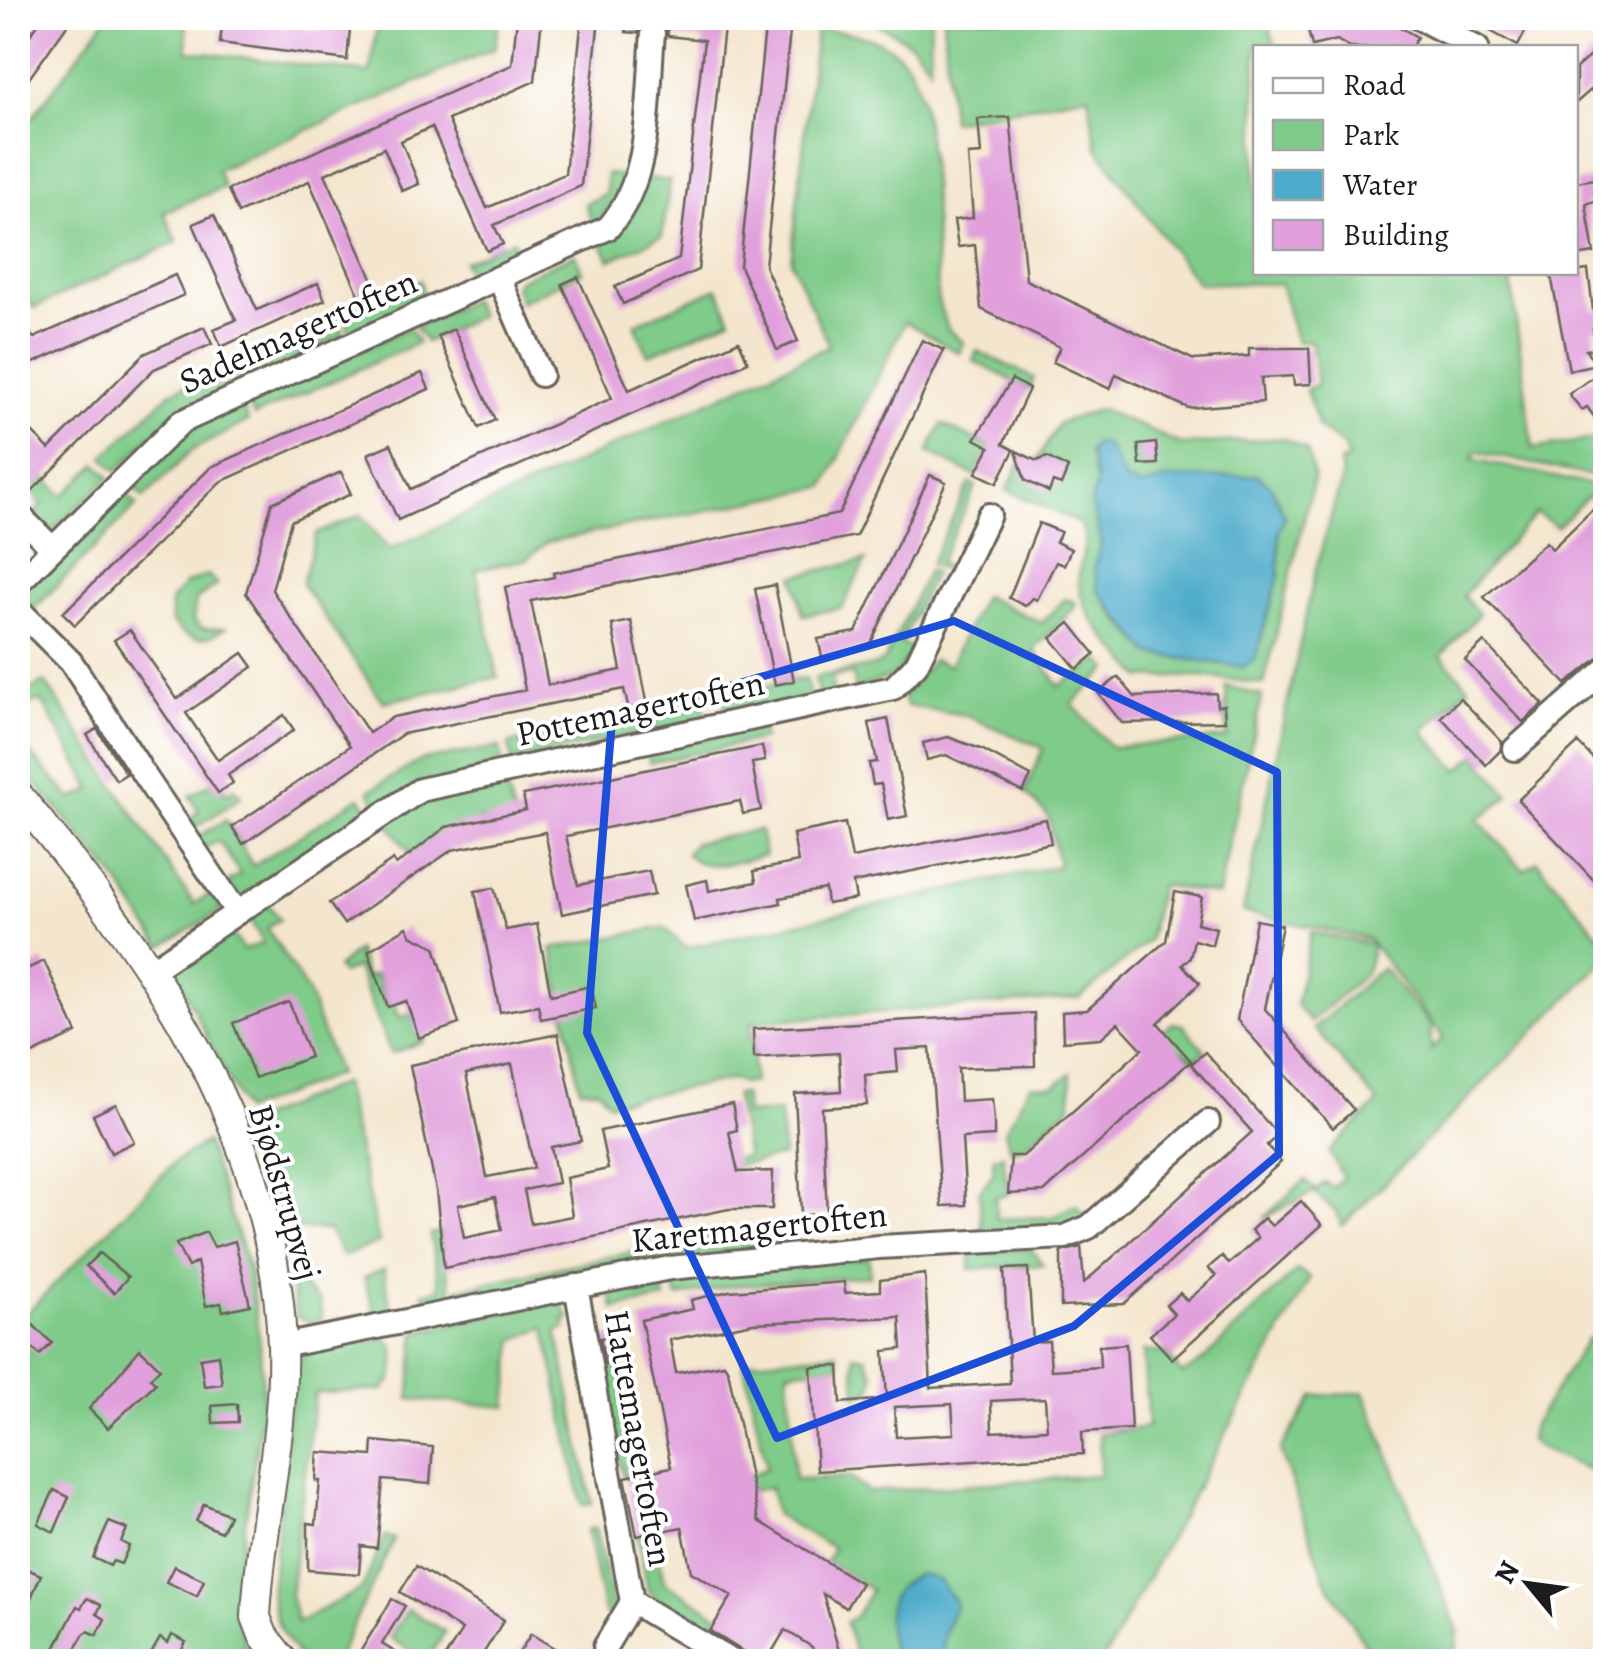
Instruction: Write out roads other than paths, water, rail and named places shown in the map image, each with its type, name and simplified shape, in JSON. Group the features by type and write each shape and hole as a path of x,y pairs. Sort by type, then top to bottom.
{"street":[{"path":"1419,18 1470,45"},
{"name":"Sadelmagertoften","path":"18,583 181,422 608,228 625,209 638,179 654,33"},
{"path":"498,278 541,375"},
{"path":"18,514 52,548"},
{"name":"Pottemagertoften","path":"152,969 420,790 893,688 916,666 989,515"},
{"path":"18,609 71,662 236,911"},
{"path":"1515,749 1606,669"},
{"name":"Bjødstrupvej","path":"18,795 90,882 152,969 188,1030 229,1118 268,1244 282,1346 278,1426 256,1617 262,1635 284,1662"},
{"name":"Karetmagertoften","path":"282,1346 670,1268 794,1254 1065,1238 1089,1228 1208,1122"},
{"name":"Hattemagertoften","path":"576,1286 632,1602 605,1647"},
{"name":"Hattemagertoften","path":"632,1602 733,1662"}],"water":[{"path":"1097,443 1106,444 1126,482 1142,486 1169,479 1258,475 1271,486 1285,517 1279,531 1279,575 1255,659 1243,667 1150,654 1098,591 1094,567 1101,544 1091,501 1097,483 1089,451"},
{"path":"919,1574 939,1580 956,1603 944,1634 942,1661 895,1661 888,1623 891,1600 906,1581"}]}
